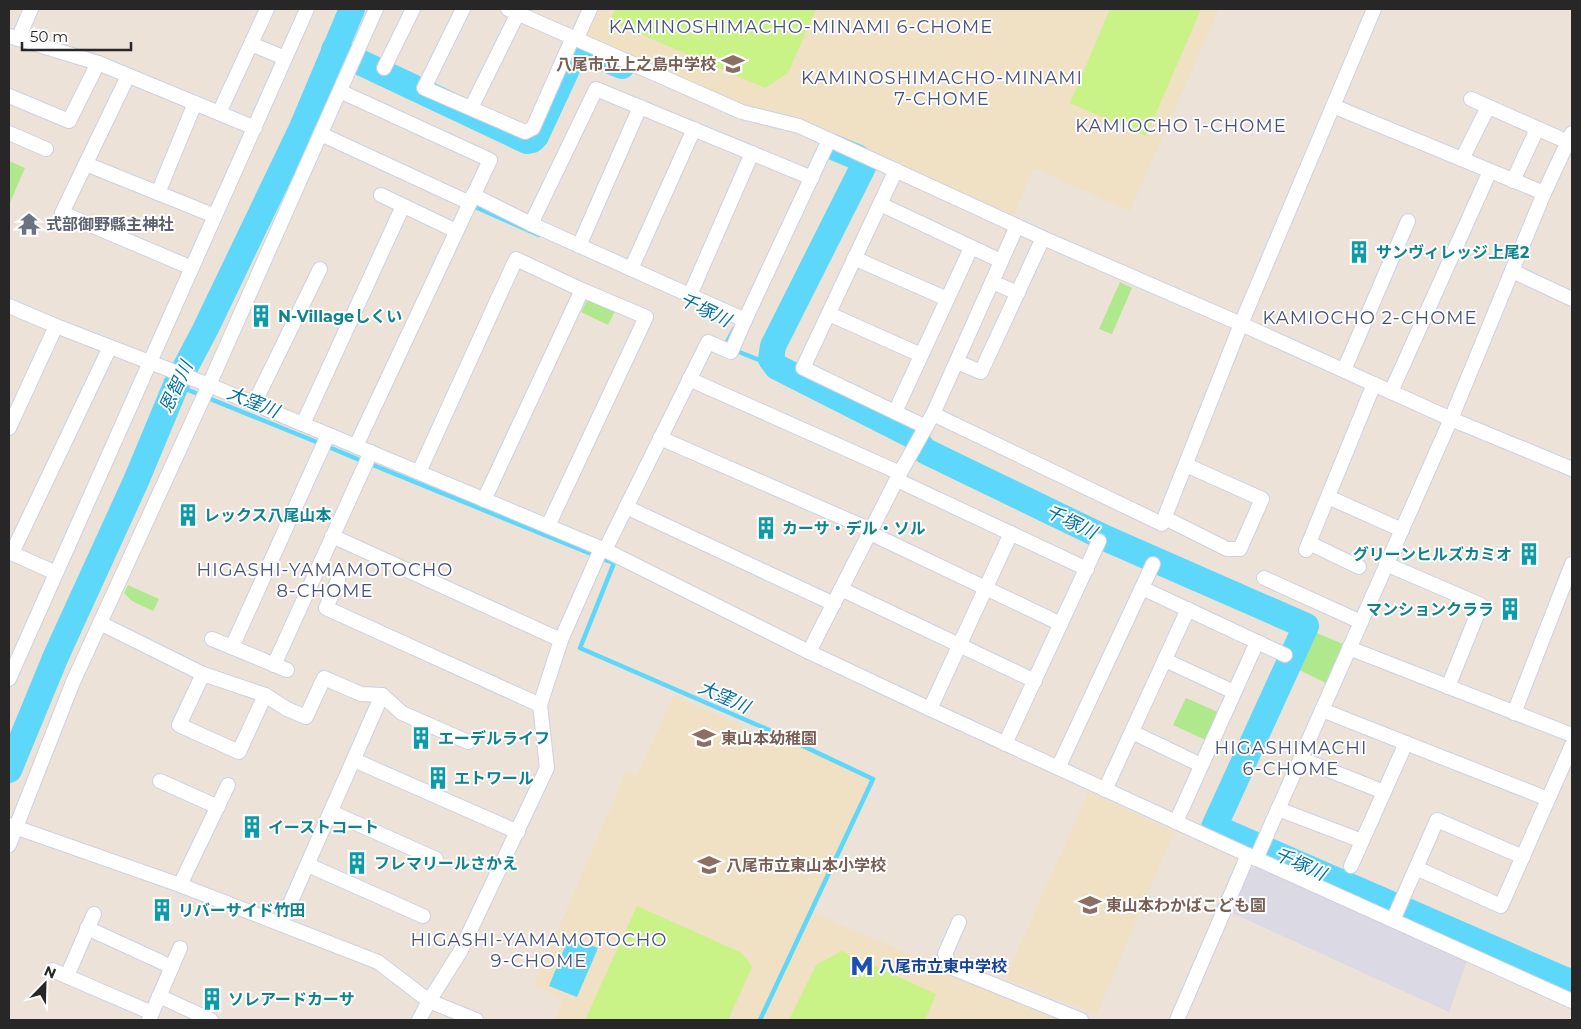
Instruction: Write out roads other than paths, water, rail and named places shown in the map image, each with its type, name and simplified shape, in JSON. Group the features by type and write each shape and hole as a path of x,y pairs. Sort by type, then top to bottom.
{"street":[{"path":"31,9 13,37 98,63 255,128"},
{"path":"219,113 267,9"},
{"path":"9,679 152,363 307,9"},
{"path":"9,844 11,826 73,682 205,393 376,9"},
{"path":"384,68 413,9"},
{"path":"463,9 424,88 525,132 533,128 590,9"},
{"path":"933,414 1162,524 1241,324 1374,9"},
{"path":"472,108 513,11 742,112 798,126 828,143 896,170 1043,238 1241,324 1451,419 1572,470"},
{"path":"250,44 285,58"},
{"path":"9,96 70,121 98,63"},
{"path":"128,76 62,213 192,268"},
{"path":"531,224 596,89 812,178"},
{"path":"344,93 490,160 356,446"},
{"path":"1177,1020 1301,759 1451,419 1544,193 1570,138 1537,129 1471,99"},
{"path":"158,193 196,103"},
{"path":"1333,106 1544,193"},
{"path":"579,246 640,107"},
{"path":"1462,160 1488,107"},
{"path":"631,269 694,129"},
{"path":"1514,181 1537,129"},
{"path":"9,133 46,149"},
{"path":"325,136 531,224 745,320"},
{"path":"419,1020 460,952 547,768 540,705 561,640 603,550 708,342 731,352 828,143"},
{"path":"690,295 752,153"},
{"path":"86,164 215,216"},
{"path":"896,170 803,368 926,427"},
{"path":"1391,392 1490,171"},
{"path":"381,195 456,231"},
{"path":"880,204 1001,261"},
{"path":"303,424 403,206"},
{"path":"1344,370 1408,221"},
{"path":"809,652 898,476 933,414 1017,226"},
{"path":"956,362 981,372 1043,238"},
{"path":"895,412 971,248"},
{"path":"854,258 947,299"},
{"path":"419,472 516,259 646,317 548,526"},
{"path":"254,404 320,269"},
{"path":"1512,272 1572,299"},
{"path":"992,282 1018,293"},
{"path":"484,500 582,290"},
{"path":"9,306 152,363 205,393 254,404 603,550 809,652 1105,790 1176,822 1257,852 1397,911 1572,1002"},
{"path":"829,314 922,355"},
{"path":"9,428 56,326"},
{"path":"56,573 10,552 110,347"},
{"path":"689,379 898,476 1087,569"},
{"path":"1359,567 1307,547 1374,384"},
{"path":"232,647 328,435"},
{"path":"660,438 870,532 1061,624"},
{"path":"274,664 370,452"},
{"path":"1165,518 1227,550 1240,549 1262,499 1186,465"},
{"path":"1328,497 1402,530"},
{"path":"626,507 834,604"},
{"path":"930,709 1011,533"},
{"path":"332,536 561,640"},
{"path":"1006,744 1099,541"},
{"path":"1058,768 1153,564"},
{"path":"1386,564 1481,605 1448,687"},
{"path":"1514,713 1572,564"},
{"path":"1264,578 1361,622"},
{"path":"338,580 326,608 540,705"},
{"path":"1142,588 1285,655"},
{"path":"842,589 1036,681"},
{"path":"1105,790 1188,609"},
{"path":"100,623 203,674 264,694 287,709 306,717 324,678 361,694 382,695 402,713 468,742"},
{"path":"212,639 287,670"},
{"path":"1176,822 1257,642"},
{"path":"1349,648 1572,736"},
{"path":"1164,660 1234,692"},
{"path":"203,674 179,725 239,752 264,694"},
{"path":"282,924 382,695"},
{"path":"1322,710 1548,799"},
{"path":"1132,732 1201,765"},
{"path":"1351,866 1406,743"},
{"path":"1416,868 1501,906 1572,744"},
{"path":"1301,759 1384,792"},
{"path":"354,760 518,832"},
{"path":"160,781 218,807"},
{"path":"180,885 228,785"},
{"path":"1278,809 1362,841"},
{"path":"331,812 436,859"},
{"path":"1397,911 1437,820 1523,857"},
{"path":"11,826 180,885 378,962 429,1001 476,1020"},
{"path":"308,865 423,916"},
{"path":"67,976 94,914"},
{"path":"958,922 945,954 950,966 1081,1020"},
{"path":"88,928 172,966"},
{"path":"52,970 151,1017 180,948"},
{"path":"160,996 211,1020"}],"water":[{"path":"569,937 598,948 577,997 549,986"}],"waterway":[{"name":"大窪川","path":"9,770 56,656 136,481 176,385 205,330 301,130 352,9"},
{"path":"334,50 527,141 532,140 536,136 574,54 581,49 622,66"},
{"name":"千塚川","path":"301,130 315,136"},
{"name":"千塚川","path":"833,147 857,157 863,162 863,167 773,346 771,359 777,367 913,436 925,451 1105,538 1306,626 1214,827 1572,983"},
{"name":"千塚川","path":"471,205 539,235"},
{"name":"千塚川","path":"725,346 734,329"},
{"name":"千塚川","path":"734,350 777,367"},
{"name":"大窪川","path":"176,385 319,443"},
{"name":"大窪川","path":"331,448 362,461"},
{"name":"大窪川","path":"373,465 594,555"},
{"name":"大窪川","path":"603,559 614,563 580,648 769,730 873,779 760,1020"}],"place":[{"name":"八尾市立上之島中学校","path":"733,64"},
{"name":"式部御野縣主神社","path":"29,224"},
{"name":"サンヴィレッジ上尾2","path":"1359,252"},
{"name":"N-Villageしくい","path":"261,316"},
{"name":"レックス八尾山本","path":"188,515"},
{"name":"カーサ・デル・ソル","path":"766,528"},
{"name":"グリーンヒルズカミオ","path":"1529,554"},
{"name":"マンションクララ","path":"1510,609"},
{"name":"エーデルライフ","path":"421,738"},
{"name":"東山本幼稚園","path":"704,738"},
{"name":"エトワール","path":"438,778"},
{"name":"イーストコート","path":"252,827"},
{"name":"フレマリールさかえ","path":"357,863"},
{"name":"八尾市立東山本小学校","path":"709,865"},
{"name":"東山本わかばこども園","path":"1090,905"},
{"name":"リバーサイド竹田","path":"162,910"},
{"name":"八尾市立東中学校","path":"862,966"},
{"name":"ソレアードカーサ","path":"212,999"}],"district":[{"name":"KAMINOSHIMACHO-MINAMI 6-CHOME","path":"801,27"},
{"name":"KAMINOSHIMACHO-MINAMI 7-CHOME","path":"942,88"},
{"name":"KAMIOCHO 1-CHOME","path":"1181,126"},
{"name":"KAMIOCHO 2-CHOME","path":"1370,318"},
{"name":"HIGASHI-YAMAMOTOCHO 8-CHOME","path":"325,580"},
{"name":"HIGASHIMACHI 6-CHOME","path":"1291,758"},
{"name":"HIGASHI-YAMAMOTOCHO 9-CHOME","path":"539,950"}],"water label":[{"name":"恩智川","path":"176,387"}]}
